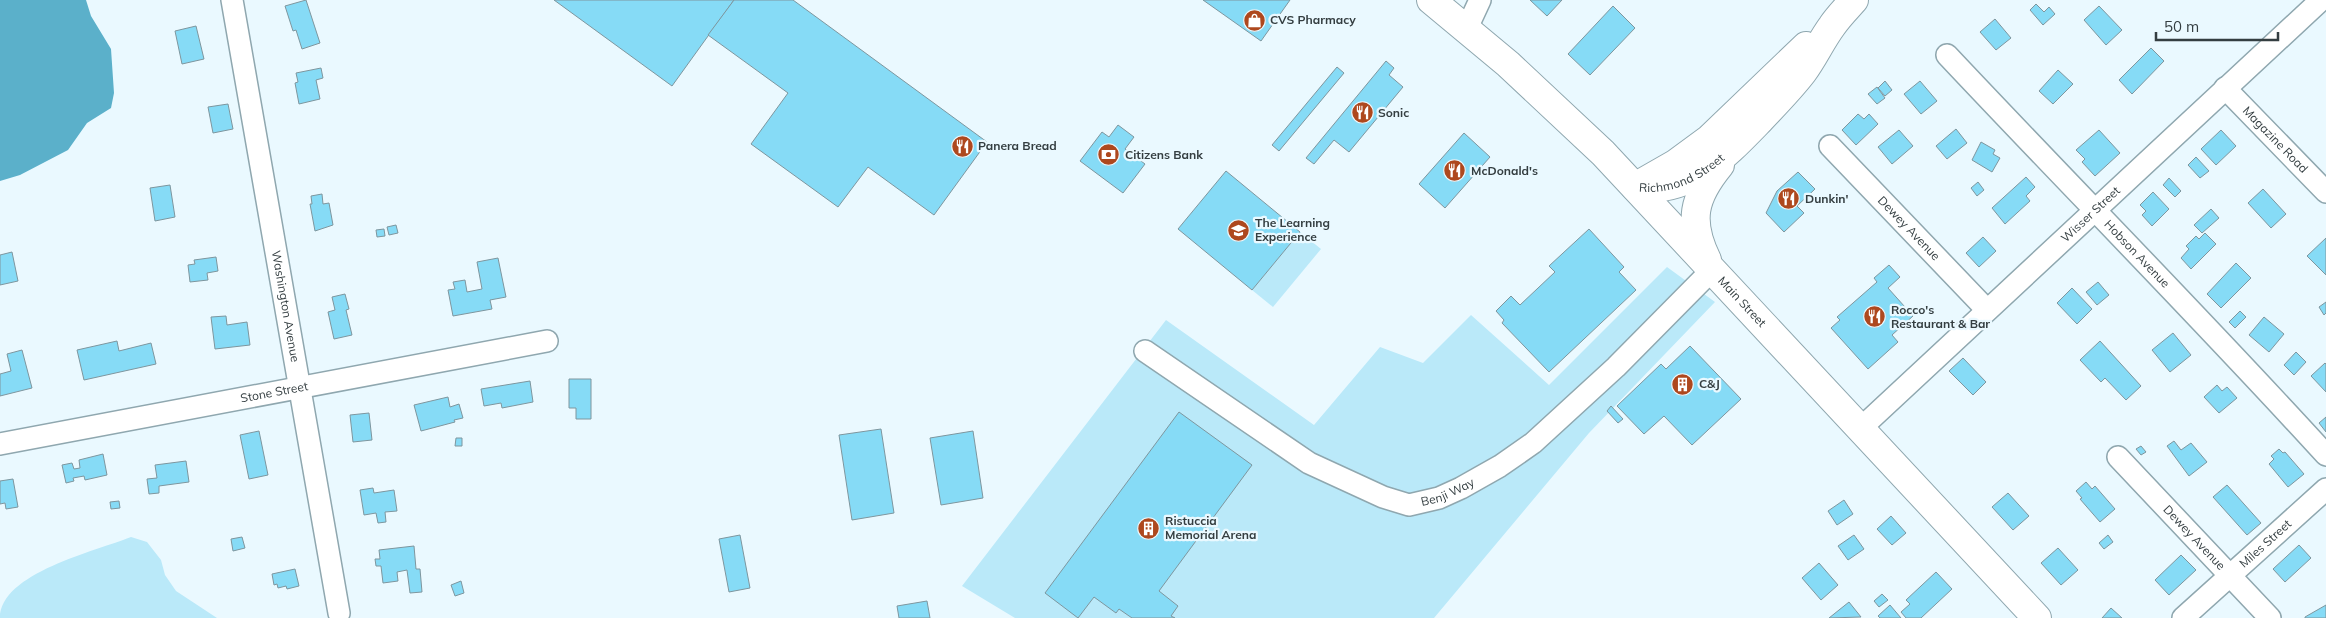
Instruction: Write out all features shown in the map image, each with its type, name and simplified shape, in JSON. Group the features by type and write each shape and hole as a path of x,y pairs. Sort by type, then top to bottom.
{"main road":[{"name":"Main Street","path":"1431,0 1467,28 1555,106 1634,187 2037,618"},
{"name":"Richmond Street","path":"1634,187 1660,189 1674,185 1700,173 1732,149 1789,89 1813,58 1831,27 1854,0"},
{"name":"Richmond Street","path":"1634,187 1675,164 1709,139 1789,61 1831,27"},
{"path":"1712,270 1696,232 1696,204 1710,176 1732,149"}],"street":[{"name":"Washington Avenue","path":"232,0 339,613"},
{"path":"1467,28 1480,0"},
{"name":"Wisser Street","path":"1860,429 2093,210 2321,0"},
{"name":"Hobson Avenue","path":"1948,55 2093,210 2226,346 2326,454"},
{"name":"Magazine Road","path":"2225,88 2326,192"},
{"name":"Dewey Avenue","path":"1830,146 1987,310"},
{"name":"Benji Way","path":"1145,351 1309,463 1384,497 1409,505 1439,498 1461,488 1500,466 1527,447 1616,366 1712,270"},
{"name":"Stone Street","path":"0,444 547,341"},
{"name":"Dewey Avenue","path":"2118,457 2270,618"},
{"name":"Miles Street","path":"2182,618 2326,489"}],"shaded area":[{"path":"0,0 86,0 91,16 111,49 114,93 111,108 87,123 68,150 20,175 0,181"},
{"path":"1300,232 1321,249 1273,307 1252,290"},
{"path":"1667,267 1715,302 1589,433 1434,618 1015,618 962,586 1166,320 1314,425 1380,347 1423,363 1471,315 1549,385"},
{"path":"131,537 147,542 161,560 165,575 176,591 217,618 0,618 4,602 16,588 32,576 74,557"}],"building":[{"path":"306,0 320,43 302,49 296,30 293,31 285,6"},
{"path":"554,0 734,0 672,86"},
{"path":"734,0 793,0 987,142 934,215 868,167 838,207 751,144 788,93 708,35"},
{"name":"CVS Pharmacy","path":"1203,0 1290,0 1261,41"},
{"path":"1530,0 1562,0 1547,16"},
{"path":"2036,4 2044,12 2049,7 2055,14 2043,25 2030,10"},
{"path":"1613,6 1635,28 1590,75 1568,54"},
{"path":"2099,6 2122,30 2106,45 2084,20"},
{"path":"1995,19 2011,38 1996,50 1980,32"},
{"path":"196,26 204,59 182,64 175,31"},
{"path":"2151,48 2164,61 2132,94 2119,80"},
{"name":"Sonic","path":"1386,61 1394,68 1389,75 1403,87 1349,152 1334,140 1314,164 1306,158"},
{"path":"1337,67 1344,73 1279,151 1272,145"},
{"path":"321,68 323,78 316,80 320,99 299,104 295,83 298,82 296,73"},
{"path":"2058,70 2073,84 2053,104 2039,91"},
{"path":"1885,81 1892,90 1885,96 1878,88"},
{"path":"1920,81 1937,101 1921,114 1904,94"},
{"path":"1877,87 1885,98 1877,104 1868,94"},
{"path":"228,104 233,129 213,133 208,107"},
{"path":"1858,114 1864,119 1869,114 1878,124 1856,145 1842,130"},
{"name":"Citizens Bank","path":"1118,125 1134,137 1125,149 1145,164 1123,193 1080,161 1102,132 1109,137"},
{"path":"1956,129 1967,143 1947,159 1936,146"},
{"path":"1899,130 1913,146 1892,164 1878,147"},
{"path":"2099,130 2120,153 2095,176 2082,162 2085,159 2076,150"},
{"path":"2221,130 2236,146 2216,165 2201,149"},
{"name":"McDonald's","path":"1464,133 1490,157 1445,208 1419,184"},
{"path":"1981,142 1995,150 1993,154 2000,158 1992,172 1972,160"},
{"path":"2196,157 2209,171 2200,178 2188,165"},
{"name":"The Learning Experience","path":"1226,171 1300,232 1252,290 1178,229"},
{"name":"Dunkin'","path":"1798,172 1815,189 1797,206 1804,213 1784,232 1766,213 1777,191"},
{"path":"2026,177 2035,187 2026,196 2030,201 2005,224 1992,208"},
{"path":"2169,178 2181,191 2175,197 2163,185"},
{"path":"1978,182 1984,190 1977,196 1971,188"},
{"path":"170,185 175,217 155,221 150,188"},
{"path":"2263,189 2286,214 2271,228 2248,203"},
{"path":"2153,192 2169,209 2152,226 2142,215 2146,211 2140,205"},
{"path":"322,194 323,204 329,203 333,225 315,231 310,204 312,204 311,196"},
{"path":"2211,209 2219,218 2202,233 2194,225"},
{"path":"396,225 398,233 389,235 387,227"},
{"path":"384,229 385,236 377,237 376,230"},
{"path":"1589,229 1624,267 1619,272 1636,290 1549,372 1502,323 1504,320 1496,311 1511,296 1520,305 1555,272 1549,266"},
{"path":"2205,233 2216,244 2191,269 2181,258 2189,249 2186,246 2196,236 2199,239"},
{"path":"1983,237 1996,251 1979,267 1966,253"},
{"path":"2326,238 2326,275 2307,256"},
{"path":"12,252 18,281 0,285 0,255"},
{"path":"216,257 218,271 207,273 208,280 190,282 188,265 195,264 194,260"},
{"path":"498,258 506,297 490,300 492,309 453,316 448,290 455,289 453,282 465,280 467,292 482,289 477,262"},
{"path":"2236,263 2251,278 2221,308 2207,294"},
{"name":"Rocco's Restaurant & Bar","path":"1889,265 1900,277 1888,288 1913,316 1892,335 1898,342 1868,369 1831,328 1840,320 1837,317 1877,282 1874,278"},
{"path":"2098,282 2109,295 2097,305 2086,292"},
{"path":"2072,288 2092,309 2077,324 2057,303"},
{"path":"345,294 349,309 346,310 352,335 334,339 328,312 335,310 332,297"},
{"path":"2326,302 2326,313 2324,315 2319,307"},
{"path":"2240,311 2246,317 2235,328 2229,322"},
{"path":"226,316 227,325 247,322 250,345 215,349 211,317"},
{"path":"2264,317 2284,334 2269,352 2249,335"},
{"path":"2173,333 2191,355 2170,372 2152,350"},
{"path":"117,341 119,351 151,343 156,364 84,380 77,350"},
{"path":"2100,341 2141,386 2126,400 2105,378 2101,382 2080,360"},
{"name":"C&J","path":"1690,346 1741,399 1692,445 1664,416 1644,434 1617,406 1661,364 1666,369"},
{"path":"22,350 32,388 0,396 0,374 11,371 7,354"},
{"path":"2296,352 2306,362 2294,375 2284,365"},
{"path":"1963,358 1986,382 1973,395 1949,371"},
{"path":"2326,364 2326,392 2311,376"},
{"path":"569,379 591,379 591,419 576,419 576,408 569,408"},
{"path":"530,381 533,402 502,408 501,403 484,406 481,389"},
{"path":"2217,385 2222,391 2227,387 2237,398 2219,413 2204,397"},
{"path":"448,397 450,407 459,404 463,418 421,431 414,405"},
{"path":"1611,406 1623,419 1618,423 1607,411"},
{"name":"Ristuccia Memorial Arena","path":"1179,412 1252,465 1159,591 1178,606 1171,616 1175,618 1132,618 1119,609 1116,613 1094,597 1078,618 1045,593"},
{"path":"369,413 372,440 353,442 350,415"},
{"path":"2326,417 2326,432 2319,423"},
{"path":"881,429 894,513 852,520 839,435"},
{"path":"259,431 268,475 249,479 240,435"},
{"path":"973,431 983,498 941,505 930,438"},
{"path":"456,438 462,438 462,446 455,446"},
{"path":"2174,441 2181,450 2191,443 2207,462 2189,476 2167,446"},
{"path":"2141,446 2146,452 2141,455 2136,449"},
{"path":"2279,449 2283,453 2285,452 2304,474 2288,487 2269,464 2274,459 2271,456"},
{"path":"103,454 107,475 85,480 84,476 73,478 74,481 66,483 62,465 72,463 74,469 80,468 79,460"},
{"path":"186,461 189,482 159,486 159,493 149,494 147,479 157,478 155,465"},
{"path":"13,479 18,507 6,509 5,503 0,504 0,481"},
{"path":"2086,482 2092,489 2095,486 2115,509 2100,522 2080,499 2082,498 2076,491"},
{"path":"2227,485 2261,523 2247,535 2213,497"},
{"path":"373,488 374,493 394,490 397,511 385,512 386,522 378,523 376,513 364,515 360,490"},
{"path":"2008,493 2029,516 2013,530 1992,507"},
{"path":"1844,500 1853,514 1837,525 1828,511"},
{"path":"119,501 120,508 111,509 110,502"},
{"path":"1891,516 1906,533 1892,545 1877,529"},
{"path":"740,535 750,588 729,592 719,539"},
{"path":"1854,535 1864,549 1848,560 1838,546"},
{"path":"2108,535 2113,542 2104,549 2099,543"},
{"path":"242,537 245,548 233,551 231,539"},
{"path":"2299,545 2311,558 2285,582 2273,569"},
{"path":"414,546 416,569 420,569 422,592 410,593 407,570 397,572 398,581 383,583 381,566 376,566 375,559 380,559 379,550"},
{"path":"2058,548 2078,570 2061,585 2041,563"},
{"path":"2181,555 2196,570 2169,595 2155,580"},
{"path":"1819,563 1838,585 1821,600 1802,578"},
{"path":"295,569 299,586 287,589 286,586 278,588 277,584 274,585 272,574"},
{"path":"1936,572 1952,589 1921,618 1906,618 1901,612 1910,604 1906,600"},
{"path":"461,581 464,593 455,596 451,585"},
{"path":"1882,594 1888,600 1879,607 1874,601"},
{"path":"927,601 930,618 899,618 897,606"},
{"path":"1849,602 1861,617 1829,618"},
{"path":"1890,605 1901,618 1880,618 1878,616"},
{"path":"2326,605 2326,618 2305,618 2305,617"},
{"path":"2111,608 2122,618 2102,618"}],"place":[{"name":"CVS Pharmacy","path":"1254,20"},
{"name":"Sonic","path":"1362,113"},
{"name":"Panera Bread","path":"962,146"},
{"name":"Citizens Bank","path":"1109,155"},
{"name":"McDonald's","path":"1455,171"},
{"name":"Dunkin'","path":"1789,199"},
{"name":"The Learning Experience","path":"1239,230"},
{"name":"Rocco's Restaurant & Bar","path":"1875,317"},
{"name":"C&J","path":"1683,384"},
{"name":"Ristuccia Memorial Arena","path":"1149,528"}]}
